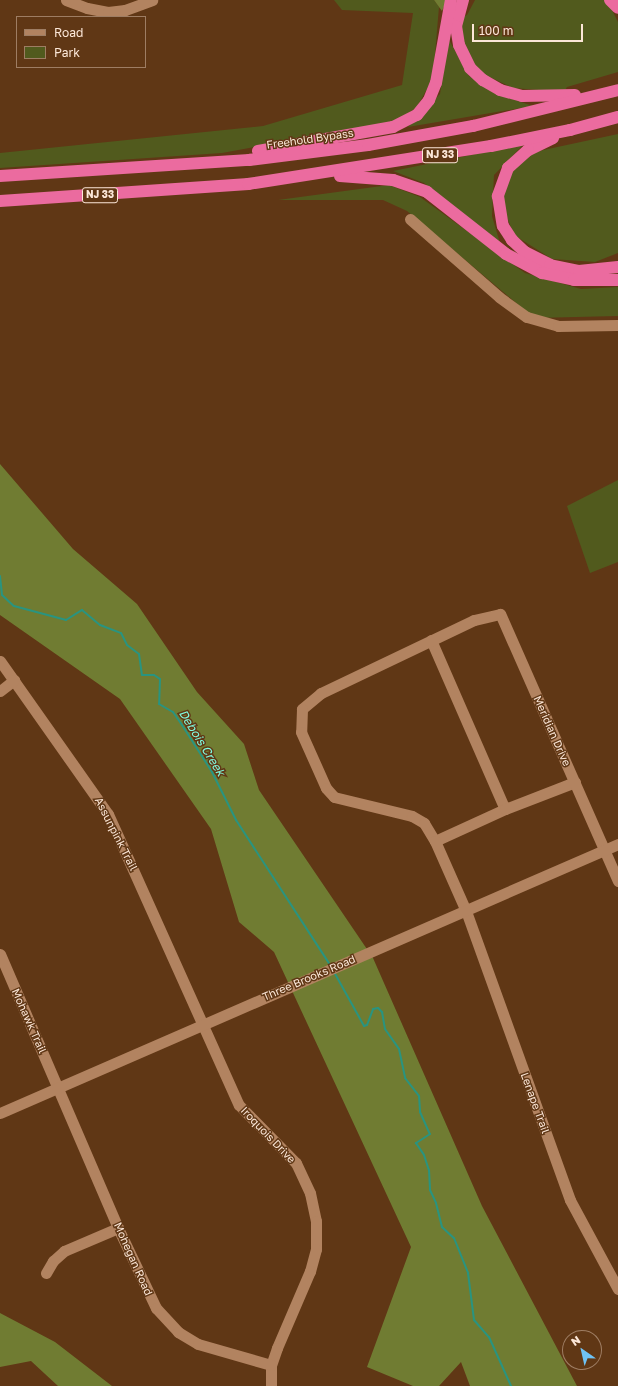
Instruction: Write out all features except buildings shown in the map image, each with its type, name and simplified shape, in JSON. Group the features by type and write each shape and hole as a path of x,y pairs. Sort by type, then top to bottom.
{"highway":[{"path":"172,166 385,129 409,121 424,108 433,93 451,0"},
{"path":"462,0 456,26 459,45 470,68 489,85 508,93 536,97 614,91"},
{"path":"610,0 618,8"},
{"name":"Freehold Bypass","path":"0,176 249,160 322,150 473,126 614,91"},
{"name":"NJ 33","path":"0,200 205,188 309,176 483,148 570,130 618,117"},
{"path":"570,130 528,150 508,168 498,196 500,220 517,246 546,263 579,270 618,267"},
{"path":"309,176 393,180 414,186 439,200 506,254 532,269 574,280 618,280"}],"street":[{"path":"66,0 87,8 108,12 137,7 152,0"},
{"path":"410,219 499,297 527,317 558,326 618,324"},
{"name":"Lenape Trail","path":"500,614 474,620 322,693 302,709 301,732 326,788 334,797 412,816 424,823 435,841 466,911 570,1200 618,1289"},
{"name":"Meridian Drive","path":"500,614 618,881"},
{"path":"431,640 505,809"},
{"name":"Assunpink Trail","path":"0,661 108,814 202,1024"},
{"path":"0,691 14,680"},
{"path":"435,841 505,809 575,782"},
{"name":"Three Brooks Road","path":"0,1113 618,844"},
{"name":"Mohawk Trail","path":"0,954 58,1087"},
{"name":"Iroquois Drive","path":"202,1024 239,1104 296,1163 307,1183 315,1210 317,1230 313,1260 272,1365 271,1386"},
{"name":"Mohegan Road","path":"58,1087 118,1228 160,1314 178,1332 210,1349 272,1365"},
{"path":"46,1273 53,1261 64,1252 118,1228"}],"green space":[{"path":"334,0 434,0 439,7 433,78 417,107 397,121 222,153 0,168 0,153 263,126 402,85 413,13 342,10"},
{"path":"434,0 447,0 442,11 439,7"},
{"path":"475,0 607,0 618,22 618,72 567,87 564,92 513,88 481,73 469,61 459,31 460,18 467,15"},
{"path":"448,38 469,76 503,96 533,106 408,127 440,94"},
{"path":"618,134 618,253 595,262 552,259 514,235 502,205 504,183 519,163 534,152"},
{"path":"524,144 494,175 492,216 500,243 424,183 393,171"},
{"path":"389,185 420,197 525,273 581,289 618,287 618,316 534,318 407,211 383,200 278,200"},
{"path":"0,464 73,549 137,604 197,692 244,744 259,790 373,958 482,1206 562,1358 562,1370 569,1370 577,1386 470,1386 461,1362 439,1386 413,1386 367,1367 411,1247 274,952 239,922 211,829 120,699 0,615"},
{"path":"618,480 618,562 590,573 567,506"},
{"path":"0,1313 55,1342 112,1386 58,1386 31,1361 0,1367"}],"waterway":[{"name":"Debois Creek","path":"0,576 2,595 14,606 66,620 82,610 100,625 121,633 127,645 139,654 142,675 154,675 160,679 159,704 173,712 182,725 212,772 236,820 330,965"},
{"name":"Debois Creek","path":"334,972 364,1026 367,1025 373,1009 378,1008 382,1012 385,1029 399,1049 405,1078 419,1096 420,1112 430,1134 416,1143 424,1155 429,1170 430,1190 436,1203 442,1227 454,1238 468,1273 474,1320 489,1337 511,1386"}]}
